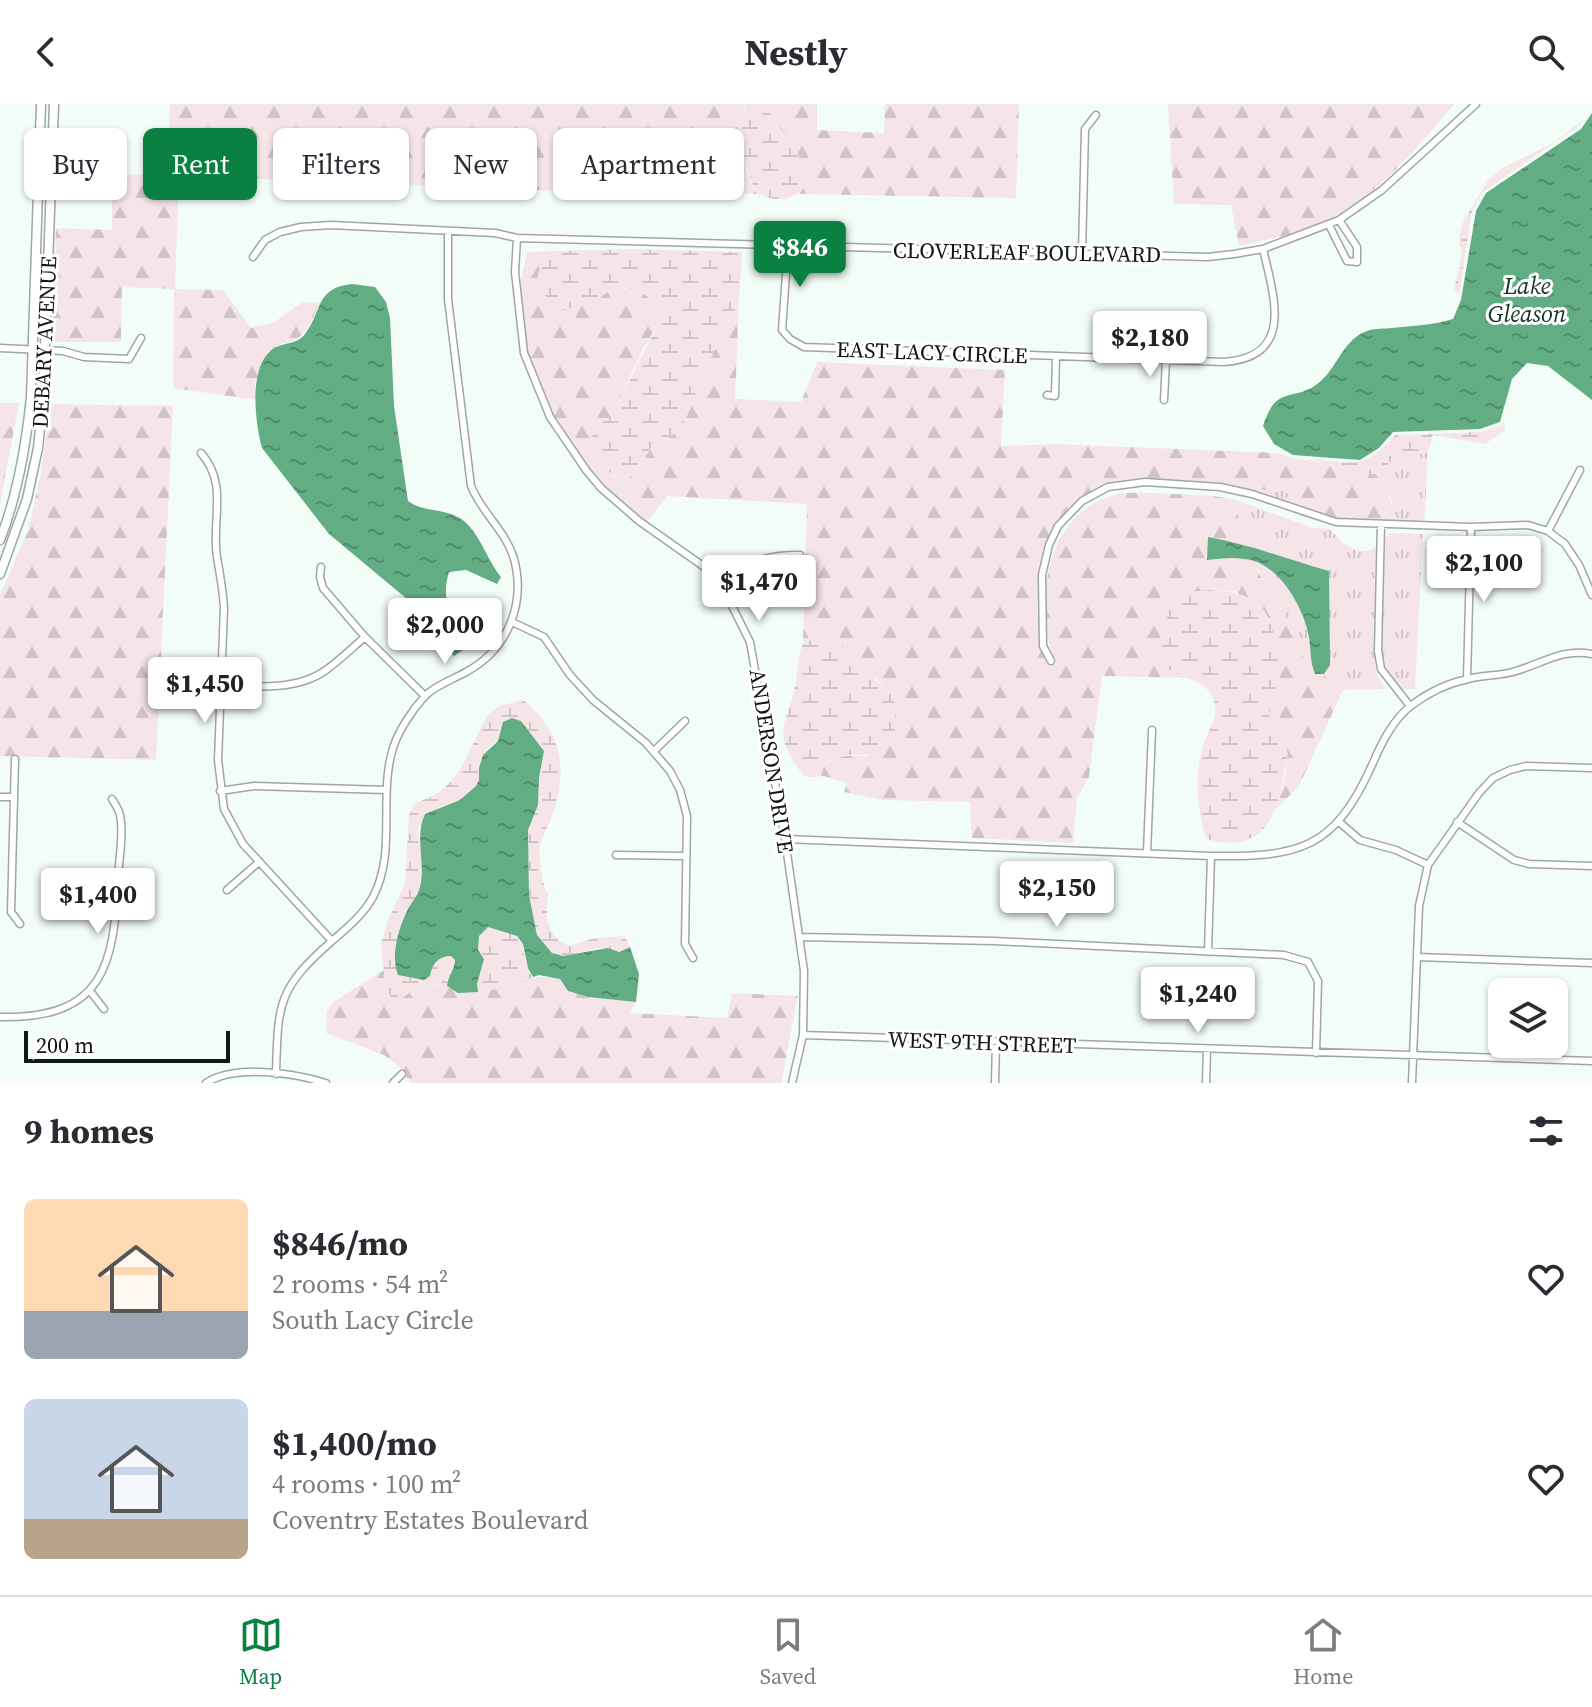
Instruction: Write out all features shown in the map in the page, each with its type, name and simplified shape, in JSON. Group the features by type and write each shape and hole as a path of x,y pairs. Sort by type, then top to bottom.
{"main road":[{"name":"DEBARY AVENUE","path":"0,540 15,494 26,444 33,350 41,104"},
{"name":"DEBARY AVENUE","path":"0,574 27,499 38,448 45,350 54,104"}],"street":[{"name":"CLOVERLEAF BOULEVARD","path":"253,257 265,240 280,232 331,225 495,233 517,238 1208,257 1263,249 1339,220 1382,190 1476,104"},
{"path":"1082,254 1085,129 1096,115"},
{"path":"1329,225 1347,261 1357,262 1357,247 1339,220"},
{"path":"276,1074 278,1021 285,994 298,972 358,918 373,897 381,878 386,790 393,747 401,729 425,696 488,657 501,643 512,622 518,588 513,558 505,539 475,495 468,469 448,299 448,232"},
{"name":"ANDERSON DRIVE","path":"517,238 515,272 524,353 550,417 601,488 639,521 703,566 723,588 742,620 755,661 800,937 805,1000 803,1035 792,1083"},
{"name":"EAST LACY CIRCLE","path":"788,246 782,330 804,347 1239,361 1265,348 1273,332 1276,306 1263,249"},
{"path":"0,348 129,359 141,338"},
{"path":"1047,395 1055,396 1056,356"},
{"path":"1164,400 1166,360"},
{"path":"201,453 211,465 217,483 217,547 224,608 218,760 224,809 232,826 259,862 332,941"},
{"path":"1548,531 1580,470"},
{"path":"1051,661 1043,646 1042,575 1049,545 1058,526 1082,501 1108,487 1145,482 1220,487 1252,494 1336,522 1471,527 1528,525 1548,531 1565,544 1579,565 1592,595"},
{"path":"1381,524 1378,651 1381,669 1410,706"},
{"path":"1467,679 1471,527"},
{"path":"723,588 760,559 772,555 800,555"},
{"path":"321,567 323,588 365,637 425,696"},
{"path":"512,622 544,637 570,675 593,700 654,751 670,771 684,803 688,831 685,944 693,958"},
{"path":"221,685 264,687 299,683 325,671 365,637"},
{"path":"785,839 1211,856 1263,857 1287,852 1322,837 1357,799 1390,729 1410,706 1443,686 1467,679 1514,672 1550,657 1577,651 1592,654"},
{"path":"654,751 685,721"},
{"path":"1147,853 1152,730"},
{"path":"15,759 11,912 20,924"},
{"path":"1412,1083 1419,906 1428,865 1457,822 1493,778 1526,766 1592,768"},
{"path":"220,791 254,786 386,790"},
{"path":"0,797 14,797"},
{"path":"0,1017 57,1012 90,991 110,956 116,919 120,815 112,799"},
{"path":"1338,821 1360,840 1396,850 1428,865"},
{"path":"1457,822 1514,860 1529,864 1592,866"},
{"path":"616,855 686,856"},
{"path":"1208,952 1211,856"},
{"path":"227,890 259,862"},
{"path":"800,937 994,941 1284,955 1308,962 1318,981 1316,1053"},
{"path":"1417,957 1592,963"},
{"path":"90,991 104,1009"},
{"name":"WEST 9TH STREET","path":"803,1035 1592,1061"},
{"path":"995,1083 996,1043"},
{"path":"1206,1083 1207,1050"},
{"path":"206,1083 218,1075 230,1073 276,1074 326,1083"},
{"path":"393,1083 402,1074"}],"green space":[{"path":"170,104 747,104 744,108 746,172 757,194 744,194 744,128 553,128 553,190 537,190 537,128 425,128 425,186 409,185 409,128 273,128 273,180 257,179 257,128 169,128"},
{"path":"747,104 764,104 798,155 806,185 801,191 790,198 778,199 757,194 746,162 743,114"},
{"path":"764,104 817,104 817,130 884,133 885,104 1019,104 1016,198 799,194 806,185 798,155"},
{"path":"1168,104 1454,104 1394,171 1342,213 1302,231 1239,246 1231,205 1174,204"},
{"path":"1584,119 1578,127 1483,192 1472,211 1459,296 1454,289 1462,254 1459,240 1463,222 1489,179 1504,167 1553,143"},
{"path":"127,174 143,175 143,200 178,200 175,289 223,290 251,328 273,323 301,303 320,302 302,335 280,344 255,382 257,400 173,388 174,289 122,287 121,342 52,342 56,228 112,230 112,200 127,200"},
{"path":"631,249 742,252 739,301 708,363 684,423 666,441 653,445 625,482 604,466 590,443 595,428 612,415 658,324 661,306 637,289 613,288 597,300 564,310 546,297 538,276 542,266 556,251"},
{"path":"556,251 546,261 587,303 613,288 637,289 661,306 658,324 612,415 595,428 595,455 613,476 624,482 633,475 653,445 666,441 684,423 708,363 739,301 735,399 801,402 817,362 1005,370 1001,446 1056,444 1279,453 1326,463 1347,474 1375,473 1392,505 1392,526 1325,522 1304,501 1278,489 1263,490 1249,497 1204,487 1112,488 1083,501 1050,540 1038,576 1039,646 1050,666 1057,663 1047,631 1046,598 1050,565 1062,534 1084,510 1098,501 1130,493 1209,496 1242,502 1237,512 1244,534 1247,563 1257,570 1282,611 1305,662 1343,690 1299,786 1275,810 1287,754 1282,739 1269,723 1278,677 1272,641 1236,591 1209,590 1185,593 1157,650 1164,666 1192,678 1102,676 1089,777 1077,798 1073,843 972,838 970,802 883,800 844,792 847,782 821,776 823,768 832,759 868,756 894,698 875,677 812,640 803,643 807,504 667,496 647,522 597,478 556,420 540,387 528,354 521,320 520,288 527,252"},
{"path":"0,403 19,403 0,504"},
{"path":"50,404 173,406 156,760 0,756 0,595 28,530 41,473"},
{"path":"1504,420 1505,430 1485,444 1433,435 1428,452 1393,460 1375,474 1347,474 1326,463 1308,459 1356,462 1374,454 1395,435 1481,432 1502,425"},
{"path":"1428,452 1424,527 1392,526 1392,501 1375,473 1393,460"},
{"path":"1270,489 1301,499 1325,522 1249,497"},
{"path":"1242,502 1313,528 1330,529 1350,548 1362,551 1376,547 1374,651 1376,674 1386,689 1343,690 1305,663 1282,611 1258,570 1247,563 1244,534 1237,512"},
{"path":"1389,533 1423,534 1415,689 1396,689 1384,673 1385,540"},
{"path":"1209,590 1244,596 1261,606 1272,625 1277,653 1278,676 1269,718 1271,727 1285,745 1287,761 1270,819 1263,830 1240,842 1206,839 1200,816 1198,769 1215,716 1212,695 1198,683 1164,666 1158,656 1167,625 1166,606 1185,593"},
{"path":"812,640 842,645 894,698 896,728 878,753 835,757 824,767 821,776 812,777 804,775 799,769 789,753 783,734 801,649 803,643"},
{"path":"523,700 548,726 555,741 561,772 555,805 540,850 551,931 569,946 595,938 625,936 630,947 619,952 599,948 564,956 552,953 537,935 529,895 528,829 538,805 544,751 521,721 488,748 479,768 476,786 460,800 437,808 418,829 422,858 420,889 403,921 394,964 430,976 434,964 442,957 451,956 455,963 447,986 419,988 398,1002 391,998 385,983 381,943 405,883 409,815 415,803 432,796 454,778 489,714 499,706"},
{"path":"487,927 519,939 533,977 512,987 478,992 483,959 478,950 479,936"},
{"path":"384,970 385,983 406,994 412,989 444,984 473,992 529,978 560,979 568,991 588,997 636,1002 630,1013 727,1018 732,993 798,996 781,1083 412,1083 407,1073 384,1055 326,1033 327,1011 333,1002"}],"water":[{"name":"Lake Gleason","path":"1592,113 1592,400 1548,366 1527,363 1512,379 1500,422 1480,429 1393,432 1379,448 1360,460 1293,455 1274,444 1263,426 1274,403 1322,380 1359,335 1373,329 1453,319 1461,300 1476,211 1486,193 1581,129"},
{"path":"340,286 375,287 386,302 390,318 394,406 408,501 464,521 501,577 497,584 466,570 449,572 447,602 470,635 466,648 454,656 425,614 329,534 262,448 256,395 265,357 273,349 302,338 326,295"},
{"path":"1208,537 1329,571 1330,665 1324,674 1315,674 1306,626 1284,583 1267,567 1251,560 1207,560"},
{"path":"512,718 521,721 544,751 538,805 528,830 529,895 537,935 552,953 563,956 608,948 619,952 630,947 639,974 636,1002 588,997 568,991 560,979 539,975 533,977 523,944 517,936 488,927 479,936 478,950 484,959 477,984 478,992 458,993 447,986 455,963 451,956 436,962 430,976 424,980 398,975 395,950 399,933 420,887 420,832 425,814 460,800 476,786 483,755 498,741 503,722"}]}
